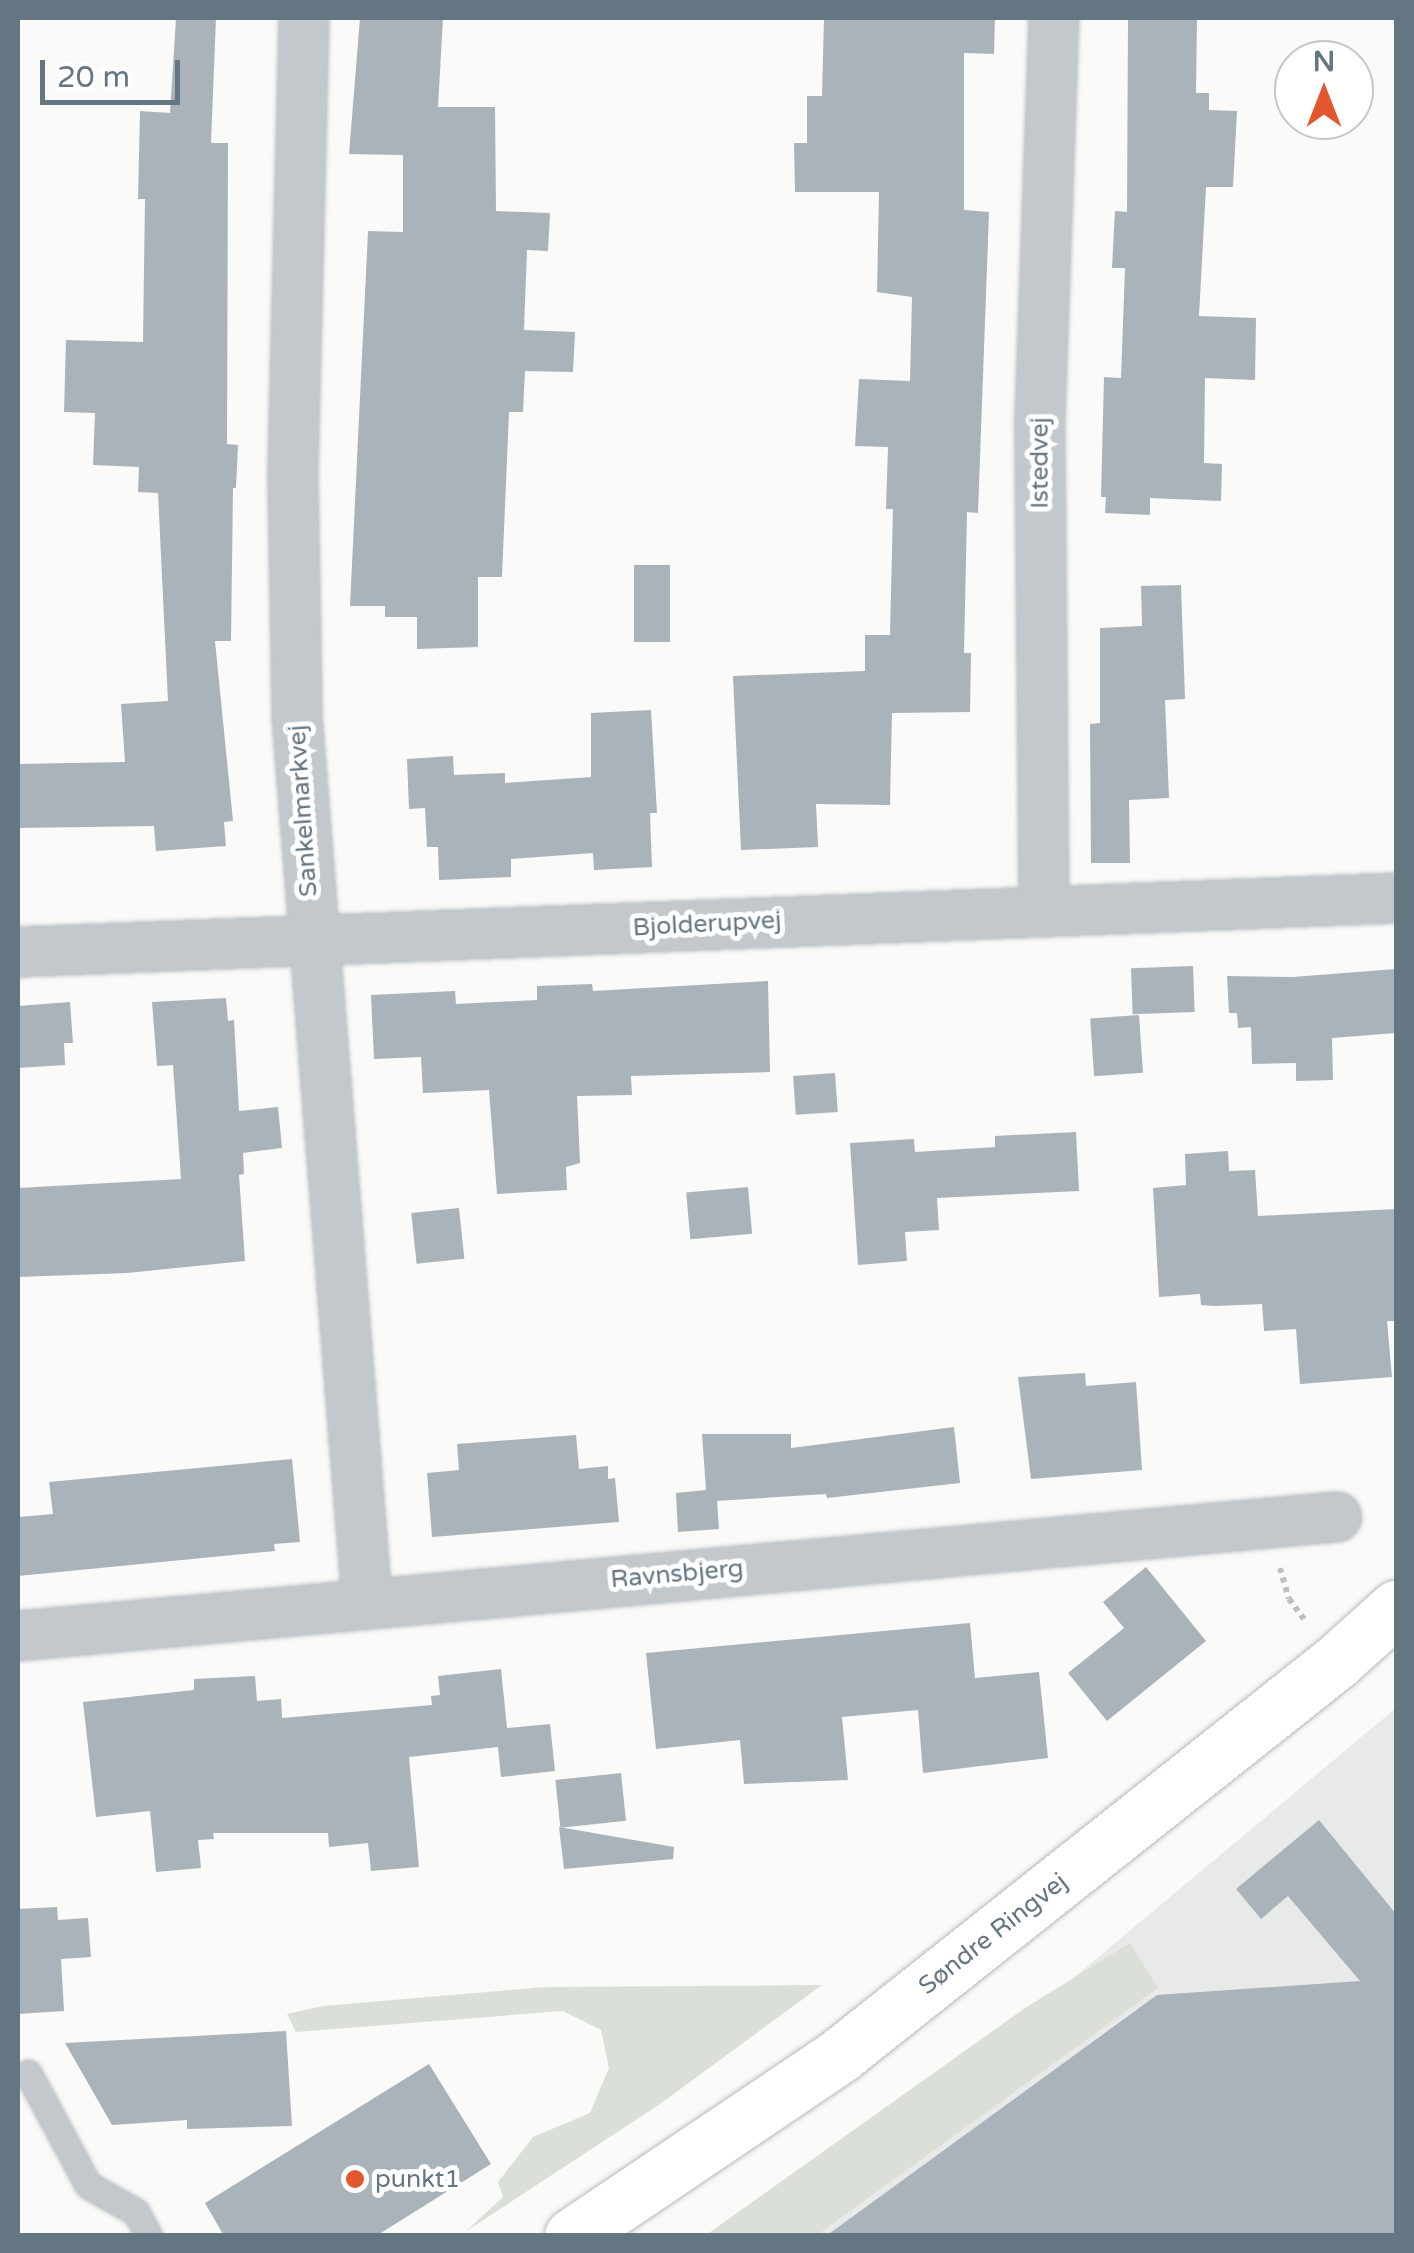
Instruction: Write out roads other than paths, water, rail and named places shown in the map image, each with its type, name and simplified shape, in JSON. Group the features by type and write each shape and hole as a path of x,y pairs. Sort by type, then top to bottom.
{"main road":[{"name":"Søndre Ringvej","path":"572,2236 840,2055 1336,1662 1396,1608"}],"street":[{"name":"Sankelmarkvej","path":"304,18 294,479 297,716 367,1602"},
{"name":"Istedvej","path":"1044,910 1040,418 1054,18"},
{"name":"Bjolderupvej","path":"18,952 1396,898"},
{"name":"Ravnsbjerg","path":"18,1636 1337,1517"}],"lane":[{"path":"28,2073 88,2185 136,2212 149,2236"}],"place":[{"name":"punkt1","path":"355,2179"}]}
